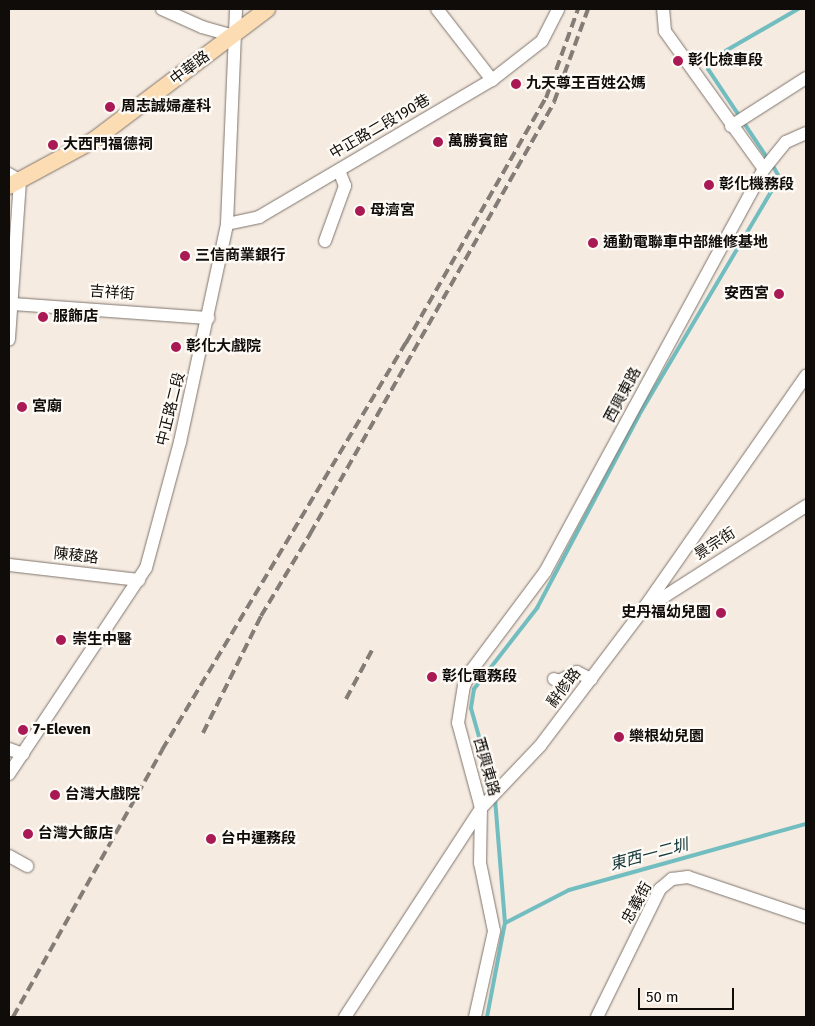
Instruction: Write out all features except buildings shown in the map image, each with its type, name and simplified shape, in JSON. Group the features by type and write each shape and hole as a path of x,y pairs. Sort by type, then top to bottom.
{"main road":[{"name":"中華路","path":"12,180 94,140 268,9"}],"street":[{"path":"162,9 202,27 234,36"},
{"name":"中正路二段","path":"9,774 146,568 180,442 209,318 227,224 236,9"},
{"path":"437,9 492,80"},
{"name":"中正路二段190巷","path":"227,224 259,217 492,80 542,42 558,9"},
{"path":"663,9 665,30 731,126 764,169"},
{"path":"731,126 806,78"},
{"name":"西興東路","path":"475,1017 494,931 480,863 490,799 458,723 459,702 471,671 545,572 764,169 786,142 806,133"},
{"path":"325,240 345,186 339,170"},
{"path":"9,340 12,304 12,180"},
{"name":"吉祥街","path":"12,304 209,318"},
{"name":"辭修路","path":"345,1017 490,799 540,746 642,612 806,376"},
{"name":"景宗街","path":"642,612 806,506"},
{"name":"陳稜路","path":"9,565 139,580"},
{"path":"554,679 559,681 577,672 591,679"},
{"path":"9,749 23,754"},
{"path":"9,856 26,866"},
{"name":"忠義街","path":"598,1017 660,889 672,879 688,877 806,916"}],"waterway":[{"path":"768,159 708,69 708,61 798,9"},
{"path":"494,790 471,708 474,689 537,608 639,415 776,183 778,175 772,164"},
{"path":"487,1017 505,923 495,799"},
{"name":"東西一二圳","path":"505,923 569,890 806,824"}],"railway":[{"path":"13,1017 162,750 406,343 546,98 578,9"},
{"path":"203,733 261,616 310,534 554,102 588,9"},
{"path":"346,699 372,650"}],"place":[{"name":"彰化檢車段","path":"678,61"},
{"name":"九天尊王百姓公媽","path":"516,84"},
{"name":"周志誠婦產科","path":"110,107"},
{"name":"萬勝賓館","path":"438,142"},
{"name":"大西門福德祠","path":"53,145"},
{"name":"彰化機務段","path":"709,185"},
{"name":"母濟宮","path":"360,211"},
{"name":"通勤電聯車中部維修基地","path":"593,243"},
{"name":"三信商業銀行","path":"185,256"},
{"name":"安西宮","path":"779,294"},
{"name":"服飾店","path":"43,317"},
{"name":"彰化大戲院","path":"176,347"},
{"name":"宮廟","path":"22,407"},
{"name":"史丹福幼兒園","path":"721,613"},
{"name":"崇生中醫","path":"61,640"},
{"name":"彰化電務段","path":"432,677"},
{"name":"7-Eleven","path":"23,730"},
{"name":"樂根幼兒園","path":"619,737"},
{"name":"台灣大戲院","path":"55,795"},
{"name":"台灣大飯店","path":"28,834"},
{"name":"台中運務段","path":"211,839"}]}
